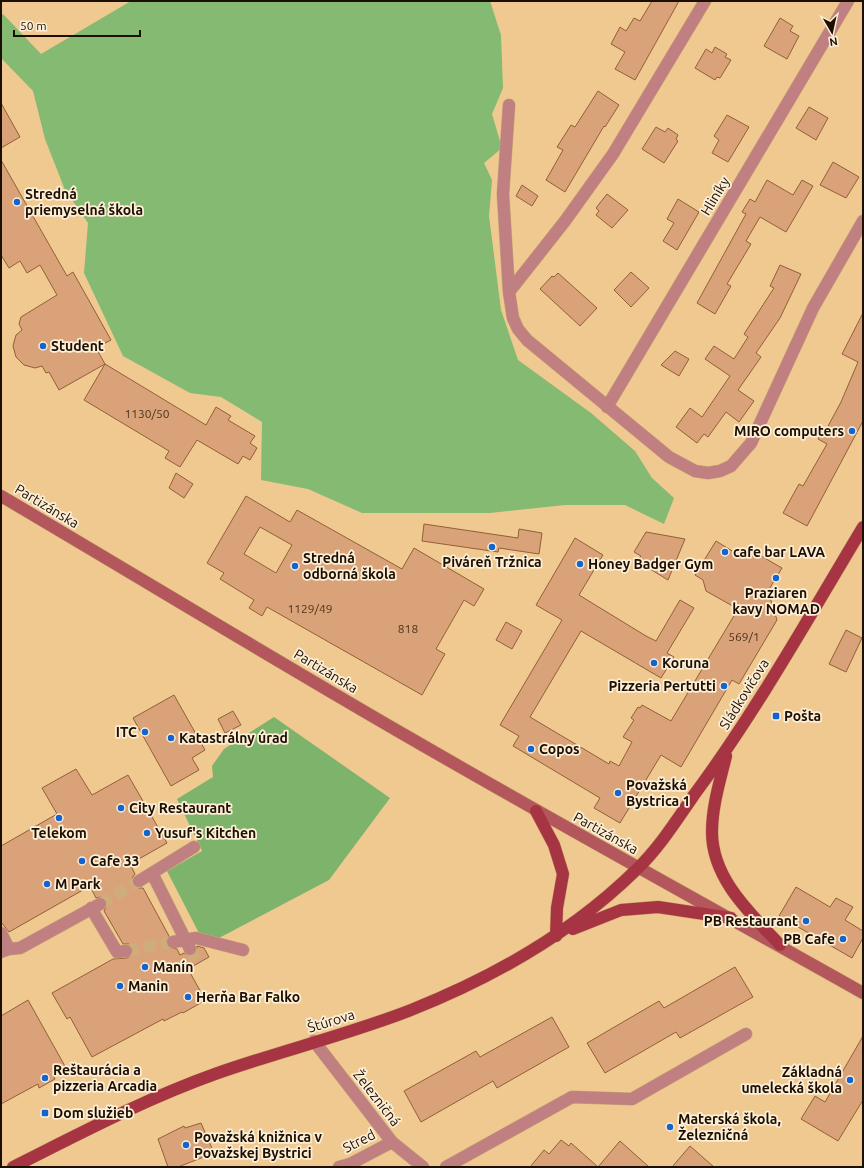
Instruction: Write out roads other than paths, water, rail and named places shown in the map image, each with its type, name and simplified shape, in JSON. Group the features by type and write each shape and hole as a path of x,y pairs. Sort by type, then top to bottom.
{"main road":[{"name":"Partizánska","path":"1,496 389,726 536,811 731,918 863,993"},
{"name":"Sládkovičova","path":"638,868 662,841 728,750 863,526"},
{"path":"728,750 715,802 712,833 714,851 718,864 731,890 780,946"},
{"path":"536,811 554,845 563,874 557,908 556,936 621,910 658,907 731,918"},
{"name":"Štúrova","path":"13,1167 167,1093 314,1041 390,1017 459,989 495,972 556,936 601,902 638,868"}],"street":[{"path":"509,292 565,221 613,154 705,1"},
{"name":"Hliníky","path":"607,407 848,1"},
{"path":"509,105 503,194 509,292 513,318 518,329 527,340 607,407 669,457 695,472 708,473 720,471 731,466 751,443 813,308 863,221"},
{"path":"139,881 194,847"},
{"path":"152,873 183,944 196,938 243,950"},
{"path":"1,933 5,951 20,948 95,906 116,952 126,950"},
{"path":"446,1167 572,1097 632,1099 746,1034"},
{"name":"Železničná","path":"314,1041 392,1142 423,1167"},
{"name":"Stred","path":"339,1167 350,1164 392,1142"}],"tunnel":[{"path":"100,904 139,881"},
{"path":"126,951 173,942"},
{"path":"190,949 198,963"}],"place":[{"name":"Stredná priemyselná škola","path":"17,202"},
{"name":"Student","path":"43,346"},
{"name":"MIRO computers","path":"852,431"},
{"name":"Piváreň Tržnica","path":"492,547"},
{"name":"cafe bar LAVA","path":"725,552"},
{"name":"Honey Badger Gym","path":"580,564"},
{"name":"Stredná odborná škola","path":"295,566"},
{"name":"Praziaren kavy NOMAD","path":"776,578"},
{"name":"Koruna","path":"654,663"},
{"name":"Pizzeria Pertutti","path":"724,686"},
{"name":"Pošta","path":"776,716"},
{"name":"ITC","path":"145,732"},
{"name":"Katastrálny úrad","path":"171,738"},
{"name":"Copos","path":"531,749"},
{"name":"Považská Bystrica 1","path":"618,793"},
{"name":"City Restaurant","path":"121,808"},
{"name":"Telekom","path":"59,818"},
{"name":"Yusuf's Kitchen","path":"147,833"},
{"name":"Cafe 33","path":"82,861"},
{"name":"M Park","path":"47,884"},
{"name":"PB Restaurant","path":"806,921"},
{"name":"PB Cafe","path":"843,939"},
{"name":"Manín","path":"145,967"},
{"name":"Manin","path":"120,986"},
{"name":"Herňa Bar Falko","path":"188,997"},
{"name":"Reštaurácia a pizzeria Arcadia","path":"45,1078"},
{"name":"Základná umelecká škola","path":"850,1080"},
{"name":"Dom služieb","path":"45,1113"},
{"name":"Materská škola, Železničná","path":"670,1127"},
{"name":"Považská knižnica v Považskej Bystrici","path":"186,1145"}]}
